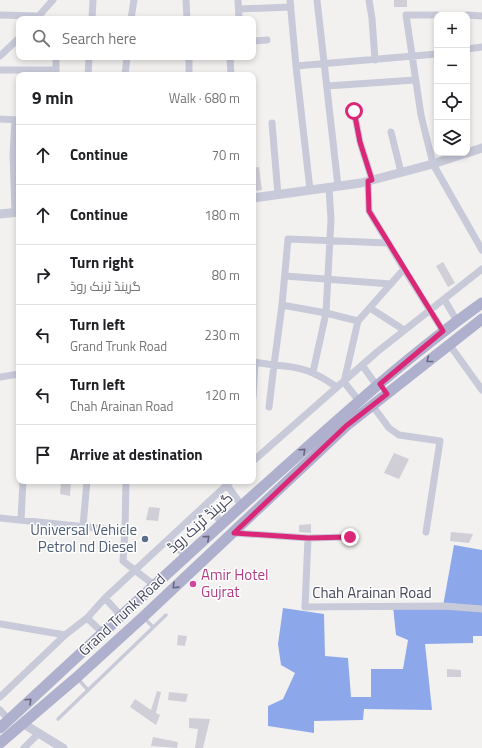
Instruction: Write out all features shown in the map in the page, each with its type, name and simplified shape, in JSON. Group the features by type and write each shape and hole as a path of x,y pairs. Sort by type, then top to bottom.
{"main road":[{"name":"گرینڈ ٹرنک روڈ","path":"0,728 154,585 359,401 443,331 482,303"},
{"name":"Grand Trunk Road","path":"0,743 76,678 143,617 346,426 482,319"},
{"path":"378,385 387,394"},
{"path":"65,668 76,678"}],"street":[{"path":"39,16 53,0"},
{"path":"92,16 93,0"},
{"path":"131,16 134,0"},
{"path":"186,0 187,16"},
{"path":"238,0 239,16"},
{"path":"313,372 326,314 333,187 327,86 317,0"},
{"path":"369,0 375,60"},
{"path":"239,9 291,3 296,66 310,190"},
{"path":"0,15 16,16"},
{"path":"434,15 406,15 421,115 433,164 482,250"},
{"path":"470,15 482,16"},
{"path":"256,41 267,40"},
{"path":"0,56 16,41"},
{"path":"470,49 482,47"},
{"path":"296,66 434,54"},
{"path":"56,60 56,72"},
{"path":"88,72 89,60"},
{"path":"125,72 127,60"},
{"path":"189,60 190,72"},
{"path":"230,60 231,72"},
{"path":"0,70 37,72"},
{"path":"327,86 415,80"},
{"path":"354,111 370,180 369,211 443,331"},
{"path":"0,120 16,120"},
{"path":"272,123 278,195"},
{"path":"16,128 13,154 16,198"},
{"path":"391,132 401,172"},
{"path":"470,152 482,148"},
{"path":"256,198 333,187 370,180 433,164 457,156"},
{"path":"0,214 16,212"},
{"path":"269,407 282,305 288,239 388,243"},
{"path":"344,382 358,321 404,270"},
{"path":"256,458 362,365 404,330 482,270"},
{"path":"285,276 391,284"},
{"path":"444,299 457,320"},
{"path":"282,305 358,321"},
{"path":"370,308 404,330"},
{"path":"449,344 482,390"},
{"path":"256,362 296,366 313,372 337,387"},
{"path":"362,365 378,385"},
{"path":"0,377 16,374"},
{"path":"344,382 359,401"},
{"path":"372,406 389,428 399,435 440,441 426,532"},
{"path":"21,520 23,484"},
{"path":"84,526 87,484"},
{"path":"126,484 123,561 137,570 154,585"},
{"path":"0,697 65,635 87,618 105,598 137,570 228,484"},
{"path":"230,484 242,506"},
{"path":"207,503 222,524"},
{"path":"0,518 125,531"},
{"path":"234,533 308,538 350,537"},
{"name":"Chah Arainan Road","path":"308,538 305,608 444,606 482,609"},
{"path":"169,540 186,556"},
{"path":"105,598 121,616"},
{"path":"87,618 103,633"},
{"path":"1,624 65,635"},
{"path":"0,710 9,720"},
{"path":"22,723 63,748"},
{"path":"24,748 39,733"}],"lane":[{"path":"58,719 166,615"},
{"path":"143,617 153,627"},
{"path":"76,678 88,690"}],"water":[{"path":"454,545 482,550 482,636 473,636 473,643 425,644 432,710 364,709 363,720 314,721 314,733 268,726 268,706 283,699 295,673 281,665 278,644 283,608 324,614 325,656 348,658 351,697 371,697 371,669 403,669 408,640 396,635 393,606 443,606"}],"building":[{"path":"394,0 407,0 407,7 394,7"},
{"path":"259,167 262,190 256,191 256,168"},
{"path":"443,262 455,283 448,287 436,266"},
{"path":"394,453 409,459 399,479 384,473"},
{"path":"61,484 71,484 70,496 60,494"},
{"path":"149,507 160,508 158,521 146,520"},
{"path":"311,524 311,533 299,532 299,525"},
{"path":"451,532 473,534 469,543 450,541"},
{"path":"178,635 187,636 185,646 177,645"},
{"path":"447,669 461,670 461,677 447,677"},
{"path":"157,691 161,692 156,713 160,715 156,725 130,707 135,699 151,710"},
{"path":"169,692 188,694 186,702 168,700"},
{"path":"189,718 210,719 203,748 195,748 198,729 189,728"},
{"path":"153,737 178,742 177,748 151,746"}],"place":[{"name":"Universal Vehicle Petrol nd Diesel","path":"145,539"},
{"name":"Amir Hotel Gujrat","path":"193,584"}],"route":[{"path":"350,537 308,538 234,533 346,426 387,394 380,384 443,331 369,211 368,181 372,180 360,142 354,111"}]}
